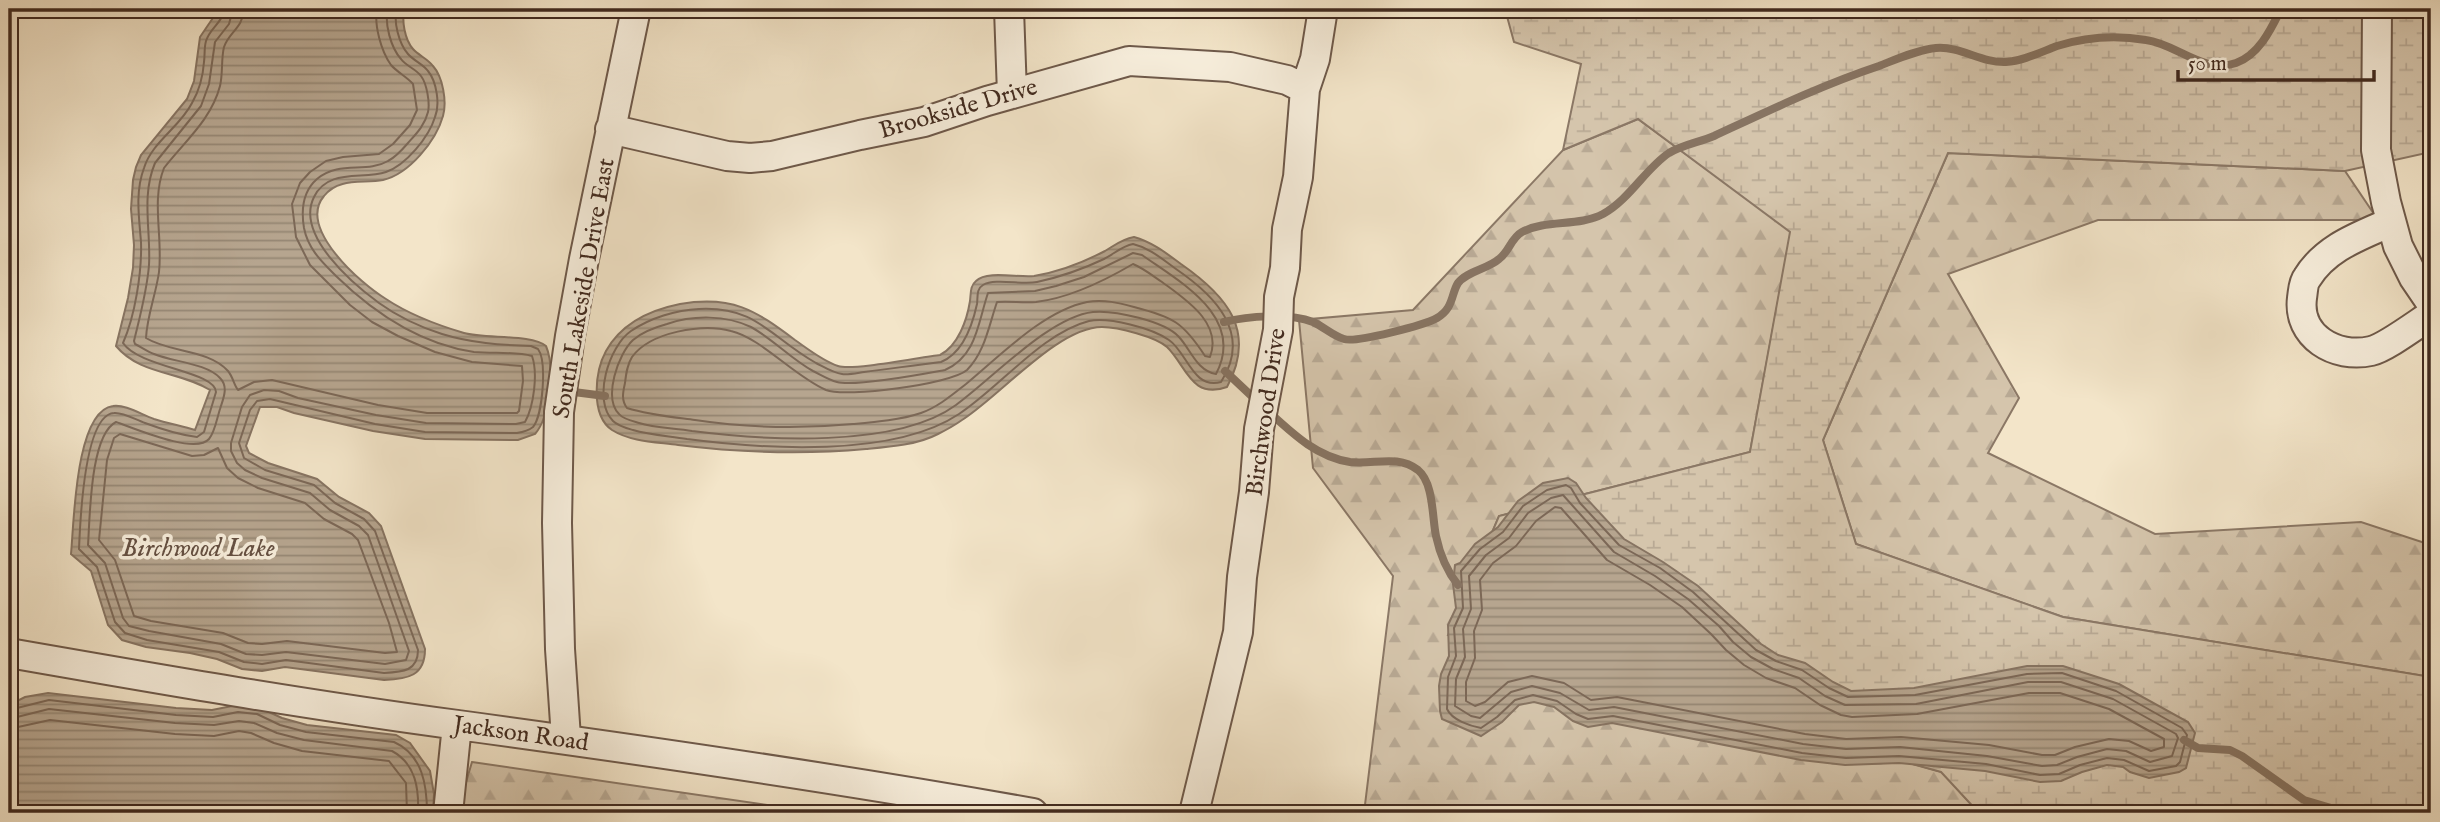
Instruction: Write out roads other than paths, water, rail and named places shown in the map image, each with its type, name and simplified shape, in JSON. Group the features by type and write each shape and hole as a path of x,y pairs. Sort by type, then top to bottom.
{"street":[{"name":"South Lakeside Drive East","path":"566,738 560,649 557,523 560,408 610,129 636,9"},
{"path":"1009,9 1012,94"},
{"name":"Birchwood Drive","path":"1194,813 1238,632 1259,429 1278,330 1287,229 1298,177 1305,89 1315,59 1323,9"},
{"path":"2377,9 2376,150 2398,246 2414,278 2431,303"},
{"name":"Brookside Drive","path":"610,129 727,156 772,156 924,122 1129,61 1230,67 1287,80 1305,89"},
{"path":"2391,222 2340,245 2319,262 2305,280 2301,309 2308,332 2323,344 2345,352 2372,351 2431,315"},
{"name":"Jackson Road","path":"9,653 457,725 566,738 885,787 1033,813"},
{"path":"448,813 457,725"}],"water":[{"name":"Birchwood Lake","path":"219,9 405,9 404,24 410,45 433,66 442,83 445,104 443,116 428,146 402,171 383,180 337,186 324,196 318,209 319,223 325,239 348,268 375,292 395,305 464,333 539,342 546,346 549,355 550,392 544,416 535,434 518,440 425,439 373,431 277,407 260,407 246,446 249,453 268,463 317,479 339,497 369,513 381,526 425,649 422,665 418,670 401,679 384,680 285,667 262,671 242,669 217,659 146,647 122,640 108,625 91,571 71,554 79,471 91,427 100,413 113,406 123,407 195,430 210,390 186,379 148,368 116,346 133,268 131,209 136,167 141,155 187,99 194,81 200,37"},
{"path":"1134,237 1170,256 1197,276 1224,302 1238,332 1239,349 1236,367 1227,387 1215,390 1197,385 1174,354 1162,343 1146,336 1102,327 1085,330 1048,350 953,426 930,438 903,445 795,452 702,448 627,437 612,430 600,414 597,381 606,351 612,341 628,326 658,310 698,302 729,304 755,313 838,366 858,367 888,363 940,355 946,351 961,332 972,287 981,278 995,275 1034,276 1052,272 1088,259"},
{"path":"1568,478 1576,483 1586,498 1624,539 1698,586 1761,644 1778,655 1805,663 1851,691 1914,688 2027,666 2063,666 2119,684 2188,722 2195,733 2186,768 2149,778 2123,767 2107,765 2061,781 2040,782 1985,771 1899,763 1845,765 1801,760 1612,723 1588,727 1573,721 1554,707 1534,702 1519,705 1502,722 1481,736 1442,719 1439,686 1449,656 1448,625 1456,608 1453,584 1455,565 1460,563 1475,544 1498,527 1518,501 1543,483"},
{"path":"48,693 176,708 212,710 237,705 258,707 307,725 396,735 410,743 430,771 434,794 433,813 9,813 9,705 25,697"}],"waterway":[{"path":"1224,322 1256,317 1292,317 1313,322 1340,338 1351,340 1390,333 1430,321 1446,310 1462,279 1499,259 1522,232 1603,214 1613,208 1661,159 1674,150 1714,136 1837,81 1914,53 1945,48 2006,62 2079,41 2124,38 2146,40 2201,62 2224,65 2236,63 2258,48 2281,9"},
{"path":"1225,371 1259,403"},
{"path":"566,391 605,396"},
{"path":"1269,412 1296,436 1327,455 1359,463 1402,462 1418,470 1430,492 1436,536 1442,556 1458,585"},
{"path":"2184,740 2198,748 2230,750 2304,800 2348,813"}]}
